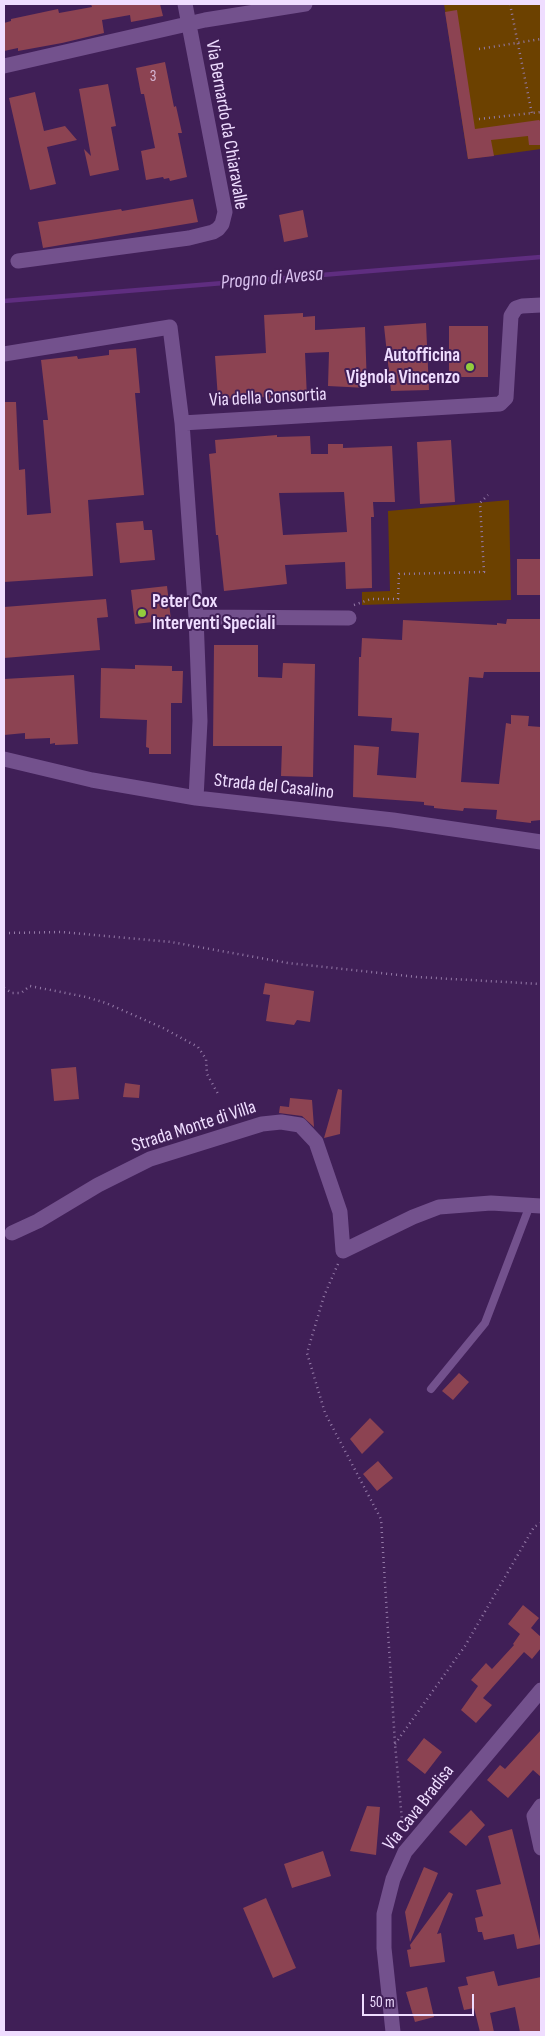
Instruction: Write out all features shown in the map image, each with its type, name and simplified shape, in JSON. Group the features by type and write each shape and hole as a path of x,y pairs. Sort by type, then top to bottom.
{"street":[{"name":"Via Bernardo da Chiaravalle","path":"18,261 189,238 213,232 222,224 225,212 185,4"},
{"path":"4,66 205,20 305,4"},
{"name":"Via della Consortia","path":"182,423 500,404 506,398 511,316 516,308 541,305"},
{"path":"4,354 170,327 182,423 196,617 200,721 196,798"},
{"path":"196,617 349,618"},
{"name":"Strada del Casalino","path":"4,759 92,780 196,798 393,820 541,842"},
{"name":"Strada Monte di Villa","path":"12,1233 38,1221 98,1185 150,1159 262,1124 281,1122 300,1125 316,1142 340,1212 343,1251"},
{"path":"343,1251 413,1216 439,1207 491,1202 535,1205"},
{"name":"Via Cava Bradisa","path":"393,2032 384,1948 384,1914 393,1879 405,1852 541,1690"},
{"path":"541,1806 534,1816 541,1848"}],"lane":[{"path":"431,1389 485,1323 535,1205"}],"path":[{"path":"510,4 532,114"},
{"path":"479,49 541,39"},
{"path":"479,120 541,112"},
{"path":"349,618 354,605 371,599 398,600 399,574 484,572 480,503 488,495"},
{"path":"4,933 72,933 172,942 288,963 380,974 417,978 541,984"},
{"path":"4,988 12,993 21,993 30,986 86,997 106,1003 163,1028 198,1047 206,1060 207,1074 218,1094"},
{"path":"343,1251 324,1296 307,1353 325,1413 381,1519 395,1744 405,1852"},
{"path":"395,1744 465,1646 534,1527 541,1523"}],"shaded area":[{"path":"444,4 541,4 541,149 468,159"},
{"path":"509,500 511,600 362,605 362,592 390,591 388,511"}],"building":[{"path":"91,4 160,4 163,16 131,22 130,15 102,20 104,33 18,51 18,48 4,51 4,23 11,21 11,19 58,9 59,13 92,7"},
{"path":"457,10 475,129 539,120 541,122 541,145 529,145 528,136 491,140 494,156 468,159 445,12"},
{"path":"165,62 174,107 176,106 182,133 178,133 187,177 170,181 169,178 164,179 163,177 146,180 141,151 155,148 144,94 141,94 136,68"},
{"path":"108,84 116,126 111,127 119,170 90,176 84,149 91,156 79,89"},
{"path":"35,92 44,131 65,126 77,140 47,147 56,184 30,190 9,98"},
{"path":"193,199 198,222 43,248 38,222"},
{"path":"303,210 308,237 284,242 279,215"},
{"path":"303,313 303,317 315,316 315,330 365,327 367,388 328,386 329,352 305,353 307,398 269,400 269,397 218,399 215,356 266,353 264,315"},
{"path":"426,323 429,390 391,391 384,326"},
{"path":"449,326 488,326 488,377 449,377"},
{"path":"136,348 140,393 135,393 144,495 88,500 93,576 4,582 4,402 16,402 19,470 25,469 27,515 51,513 43,420 48,420 41,360 77,356 78,359 109,355 109,350"},
{"path":"277,435 277,437 310,436 311,454 328,454 328,444 343,444 343,448 392,446 395,502 373,502 374,517 371,517 372,588 346,589 345,562 285,565 287,584 224,591 218,535 216,535 209,454 216,453 215,440","holes":["344,492 347,532 283,535 279,493"]},
{"path":"451,440 455,502 420,504 417,442"},
{"path":"143,521 144,530 152,530 155,560 120,563 116,523"},
{"path":"517,559 541,559 541,595 517,595"},
{"path":"167,586 171,620 135,624 131,590"},
{"path":"106,599 108,617 97,618 100,650 4,658 4,607"},
{"path":"507,619 541,619 541,672 484,672 483,678 469,677 461,782 499,784 506,723 511,724 511,715 529,716 528,726 541,727 541,820 531,821 531,823 496,819 497,810 464,808 463,811 434,808 434,806 424,805 424,802 353,797 354,745 379,747 377,775 416,778 419,733 391,731 392,718 358,716 359,657 361,657 362,638 402,640 403,620 497,625 497,623 506,624"},
{"path":"214,645 258,645 258,677 282,678 283,663 315,664 313,777 281,776 282,746 213,746"},
{"path":"135,665 172,666 172,671 183,671 182,703 171,703 171,754 149,754 149,748 146,747 147,720 100,718 101,668 135,669"},
{"path":"74,675 78,744 50,744 50,738 25,739 25,733 4,735 4,679"},
{"path":"265,983 314,991 310,1022 297,1020 294,1025 266,1021 270,995 263,994"},
{"path":"76,1067 79,1099 54,1101 51,1069"},
{"path":"125,1083 140,1085 139,1098 123,1097"},
{"path":"338,1089 342,1090 340,1134 324,1138"},
{"path":"290,1098 312,1100 314,1127 302,1116 279,1113 280,1106 289,1107"},
{"path":"459,1373 469,1382 453,1400 442,1391"},
{"path":"370,1418 384,1432 362,1454 350,1439"},
{"path":"378,1461 393,1478 377,1491 363,1474"},
{"path":"523,1605 539,1618 531,1628 541,1637 541,1648 532,1659 524,1652 483,1698 492,1705 476,1723 461,1710 478,1686 471,1680 486,1663 492,1669 514,1645 520,1634 508,1624"},
{"path":"541,1730 541,1777 533,1770 508,1798 487,1780 500,1765 505,1769"},
{"path":"424,1738 442,1752 425,1774 407,1760"},
{"path":"367,1806 380,1807 376,1855 350,1851"},
{"path":"471,1810 485,1825 466,1846 449,1832"},
{"path":"512,1829 541,1944 517,1949 514,1934 484,1940 482,1932 478,1932 475,1918 483,1916 476,1890 501,1884 488,1836"},
{"path":"323,1851 331,1876 292,1888 284,1864"},
{"path":"424,1867 438,1873 410,1942 405,1912"},
{"path":"449,1892 453,1894 437,1934 441,1933 445,1962 410,1967 407,1950 411,1949 410,1945"},
{"path":"266,1898 296,1968 273,1978 243,1908"},
{"path":"494,1971 498,1986 541,1977 541,2032 520,2032 515,2007 490,2013 494,2032 480,2032 474,2008 464,2010 458,1987 468,1985 466,1977"},
{"path":"427,1987 434,2017 415,2022 406,1992"}],"waterway":[{"name":"Progno di Avesa","path":"4,301 541,257"}],"place":[{"name":"Autofficina Vignola Vincenzo","path":"470,367"},
{"name":"Peter Cox Interventi Speciali","path":"142,613"}]}
